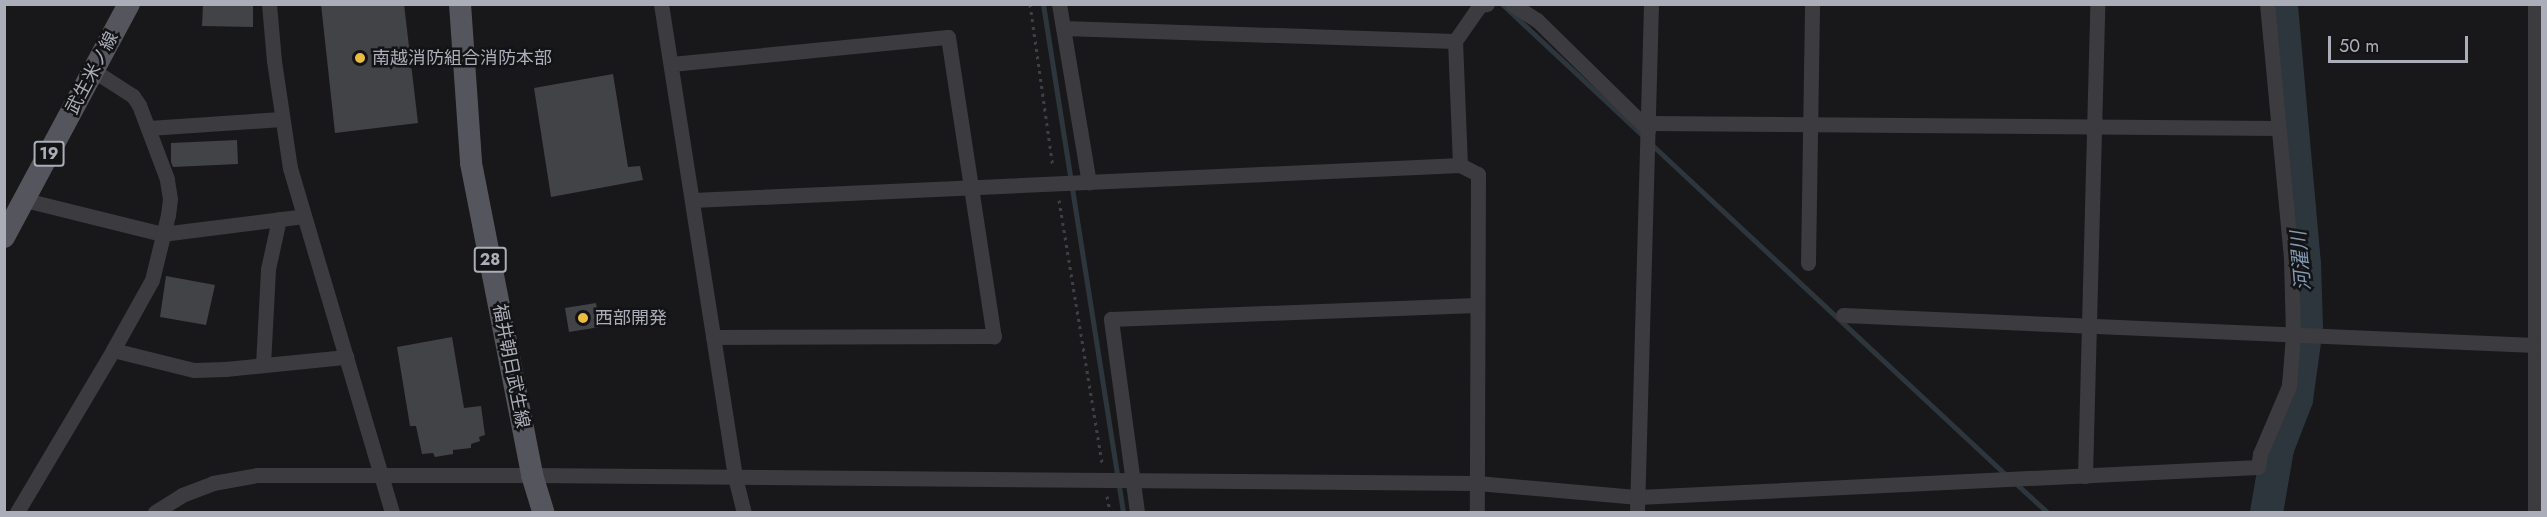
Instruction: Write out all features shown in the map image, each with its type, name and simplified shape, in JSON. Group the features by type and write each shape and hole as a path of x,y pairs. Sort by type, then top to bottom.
{"main road":[{"name":"武生米ノ線","path":"4,237 129,4"},
{"name":"福井朝日武生線","path":"460,4 471,163 532,475 543,513"}],"street":[{"path":"269,4 290,168 380,476 393,513"},
{"path":"661,4 735,477 744,513"},
{"path":"1059,4 1089,183"},
{"path":"1460,165 1455,41 1480,5 1487,4"},
{"path":"1512,4 1537,20 1648,126 1809,123 2278,128"},
{"path":"1637,513 1651,4"},
{"path":"1808,263 1812,4"},
{"path":"2085,476 2097,4"},
{"path":"155,513 182,495 213,483 257,476 532,475 1477,483 1638,497 2258,467 2260,454 2289,386 2293,335 2291,258 2278,128 2274,54 2267,4"},
{"path":"2535,4 2539,122 2535,513"},
{"path":"1063,28 1455,41"},
{"path":"670,64 948,37 994,336 713,337"},
{"path":"17,513 114,350 152,280 170,199 167,179 149,128 133,96 94,71"},
{"path":"149,128 282,119"},
{"path":"693,200 1460,165 1478,174 1476,513"},
{"path":"25,200 162,234 304,216"},
{"path":"263,365 268,269 279,219"},
{"path":"1137,513 1111,319 1476,305"},
{"path":"1843,315 2538,347"},
{"path":"114,350 194,370 346,357"}],"path":[{"path":"1030,4 1056,184 1110,513"}],"building":[{"path":"203,4 253,4 253,27 202,26"},
{"path":"321,4 404,4 418,123 335,133"},
{"path":"613,74 628,167 640,166 643,180 551,197 534,88"},
{"path":"237,140 238,164 173,167 171,162 171,143"},
{"path":"166,276 215,285 206,325 160,317"},
{"path":"596,303 600,327 569,332 565,308"},
{"path":"452,337 464,408 481,406 485,435 479,437 480,441 471,444 471,448 453,450 453,454 435,457 433,453 422,454 416,426 410,426 397,347"}],"waterway":[{"path":"1043,4 1123,512"},
{"path":"1502,4 1644,137"},
{"name":"河濯川","path":"2266,512 2277,448 2296,399 2306,327 2304,264 2281,4"},
{"path":"1651,144 2006,475"},
{"path":"2013,481 2047,512"}],"place":[{"name":"南越消防組合消防本部","path":"360,58"},
{"name":"西部開発","path":"583,318"}]}
